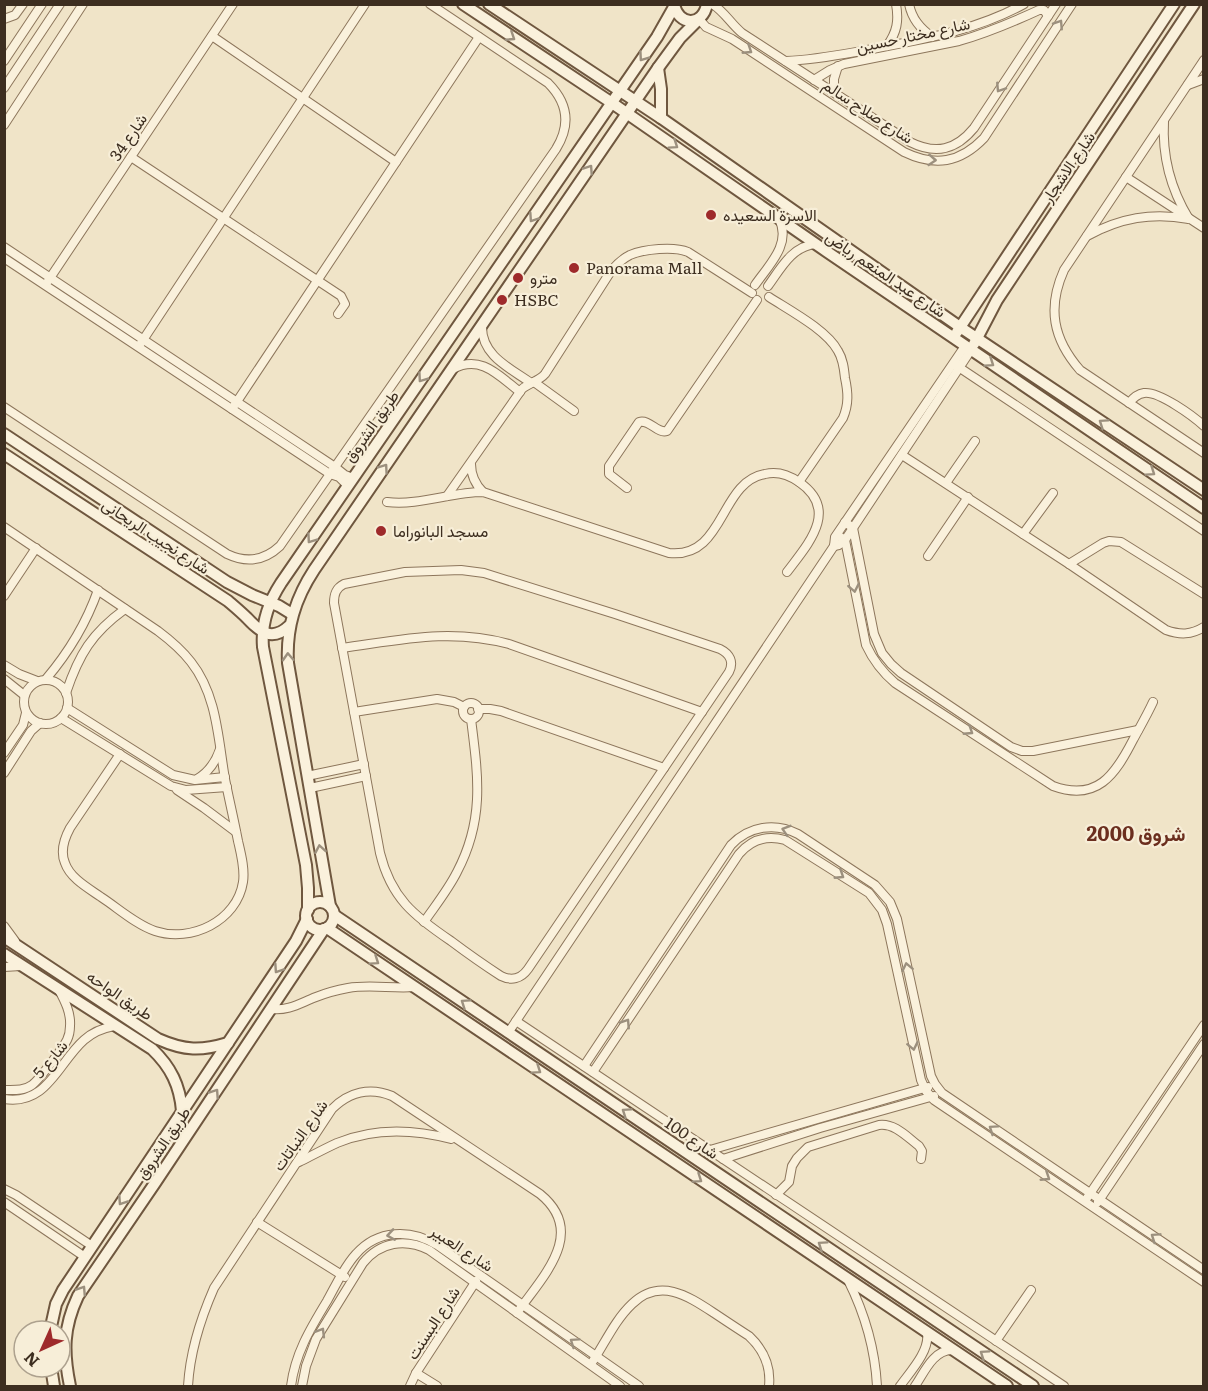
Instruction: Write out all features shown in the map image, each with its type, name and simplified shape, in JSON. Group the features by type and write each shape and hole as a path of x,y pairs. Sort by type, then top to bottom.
{"street":[{"path":"4,19 15,15 23,4"},
{"path":"4,61 42,4"},
{"path":"4,88 60,4"},
{"path":"4,125 83,4"},
{"name":"شارع 34","path":"45,285 233,4"},
{"path":"138,347 365,4"},
{"path":"4,407 227,554 240,559 255,560 275,551 556,149 564,133 566,123 564,105 555,89 430,4"},
{"name":"شارع عبد المنعم رياض","path":"463,4 612,103 1203,508"},
{"name":"شارع عبد المنعم رياض","path":"489,4 620,90 960,327 1203,490"},
{"name":"طريق الشروق","path":"332,911 288,663 289,626 292,614 305,583 367,492 658,68 680,38 710,4"},
{"name":"شارع صلاح سالم","path":"710,4 720,10 737,29 814,80 910,142 933,150 957,144 966,138 1056,4"},
{"path":"888,46 897,25 896,4"},
{"path":"909,4 914,20 932,36"},
{"name":"شارع مختار حسين","path":"786,61 812,60 932,36 977,25 1024,4"},
{"name":"شارع صلاح سالم","path":"698,19 706,27 732,39 904,152 928,161 940,161 964,154 984,138 1072,4"},
{"name":"شارع الاشجار","path":"953,337 1174,4"},
{"name":"شارع الاشجار","path":"968,348 977,338 997,300 1194,4"},
{"path":"673,5 678,16 683,19 693,21 698,19"},
{"name":"طريق الشروق","path":"53,1319 56,1304 63,1290 92,1245 301,934 307,914 306,866 263,647 264,622 270,602 657,38 673,5"},
{"name":"شارع مختار حسين","path":"814,80 838,66 960,41 996,29 1041,9 1046,11 1048,16"},
{"path":"212,36 396,162"},
{"path":"231,409 479,37"},
{"path":"1148,44 1162,53"},
{"path":"1203,60 1064,270 1054,300 1056,330 1062,345 1080,370 1203,453"},
{"path":"834,92 834,79 838,66"},
{"path":"658,68 662,99 661,118"},
{"path":"1187,86 1203,79"},
{"path":"1164,119 1164,145 1168,171 1176,196 1190,219"},
{"path":"131,157 344,299 345,304 338,314"},
{"path":"1126,177 1203,228"},
{"path":"750,198 758,187"},
{"path":"1086,236 1110,224 1136,217 1163,215 1190,219"},
{"path":"627,488 611,476 608,469 641,421 663,432 668,431 755,293 783,243 784,233 778,218"},
{"path":"768,286 795,251 805,246 819,247 831,237"},
{"path":"4,247 237,401 333,470"},
{"path":"447,496 520,392 545,374 611,271 623,259 633,254 669,248 683,250 755,293 762,302 769,297 771,291 768,286 760,283 755,293"},
{"path":"4,258 231,409 345,475 351,482 367,492"},
{"path":"769,297 822,332 833,342 840,355 846,384 848,401 843,418 799,482"},
{"path":"482,325 484,344 492,354 574,411"},
{"path":"834,546 842,544 854,528 968,348"},
{"path":"452,369 469,363 482,365 520,392"},
{"path":"508,1032 834,546 837,535 845,522 957,366"},
{"path":"957,366 1203,531"},
{"path":"1129,403 1135,396 1149,393 1176,406 1203,426"},
{"name":"شارع نجيب الريحانى","path":"4,434 211,571 244,591 292,614"},
{"path":"946,483 975,441"},
{"name":"شارع نجيب الريحانى","path":"4,454 203,585 235,607 263,632"},
{"path":"902,455 1166,630 1186,634 1203,627"},
{"path":"471,463 473,479 483,492 675,554 696,549 706,540 741,487 750,479 762,474 775,473 788,476 799,482 814,497 818,510 818,524 813,536 788,572"},
{"path":"387,502 405,502 461,493 483,492"},
{"path":"1023,534 1053,493"},
{"path":"928,556 968,497"},
{"path":"100,517 108,503"},
{"path":"845,522 854,528 874,634 882,653 901,673 1016,750 1028,752 1138,730"},
{"path":"4,526 176,645 192,663 204,683 213,704 243,864 240,895 232,908 207,928 190,934 172,935 155,931 139,923 71,874 65,863 64,839 120,754"},
{"path":"837,535 845,540 864,637 869,652 878,666 895,683 1053,786 1070,790 1087,790 1102,783 1114,773 1123,760 1154,702"},
{"path":"1069,564 1103,543 1115,541 1126,545 1203,594"},
{"path":"4,596 36,548"},
{"path":"460,570 484,573 724,651 730,656 731,668 528,969 521,977 511,980 501,976 424,922 401,900 386,872 380,853 342,648 334,598 337,590 344,584 386,575 460,570"},
{"path":"203,585 211,571"},
{"path":"46,679 77,637 98,590"},
{"path":"66,693 82,653 94,636 125,609"},
{"path":"263,632 277,633 289,626"},
{"path":"342,648 429,636 457,635 484,638 509,644 702,712"},
{"path":"4,665 37,681"},
{"path":"4,678 24,695"},
{"path":"4,753 23,725 26,713 24,695 27,689 37,681 46,679 58,683 66,693 67,708 61,718 55,722 40,723 26,713"},
{"path":"354,712 437,699 454,702 464,707"},
{"path":"464,707 471,703 475,704 478,709 477,716 471,719"},
{"path":"464,707 465,716 471,719"},
{"path":"67,708 173,775 195,780 225,777"},
{"path":"478,709 501,711 664,768"},
{"path":"61,718 171,786 236,832"},
{"path":"424,922 457,874 472,834 478,791 471,719"},
{"path":"4,773 31,731 40,723"},
{"path":"994,747 999,739"},
{"path":"195,780 211,767 221,747"},
{"path":"307,776 364,764"},
{"path":"310,788 366,776"},
{"path":"171,786 186,790 227,787"},
{"path":"584,1066 721,859 736,840 753,830 780,827 792,831 875,885 890,902 897,919 931,1077 942,1094 1203,1270"},
{"path":"593,1072 743,850 752,843 768,838 780,838 790,842 869,893 882,910 920,1076 930,1097 940,1106 1203,1281"},
{"path":"318,902 327,904 332,911 332,922 326,928 315,928 309,923 307,914 310,906 318,902"},
{"name":"شارع 100","path":"332,911 894,1294 1033,1386"},
{"path":"4,926 17,945"},
{"name":"طريق الشروق","path":"70,1386 66,1367 65,1338 69,1317 78,1296 326,928"},
{"name":"شارع 100","path":"326,928 1006,1386"},
{"name":"طريق الواحه","path":"4,937 158,1039 189,1049 209,1048 228,1042"},
{"name":"طريق الواحه","path":"4,954 152,1049 162,1058 177,1083 182,1112"},
{"path":"658,954 667,960"},
{"path":"34,973 42,961"},
{"path":"4,967 22,966"},
{"path":"271,1009 292,1008 316,997 351,987 415,987"},
{"name":"شارع 5","path":"4,1090 18,1091 32,1085 68,1039 69,1013 58,989"},
{"path":"516,1021 1064,1386"},
{"path":"1084,1202 1203,1025"},
{"name":"شارع 5","path":"4,1100 27,1099 39,1092 50,1082 78,1046 94,1033 114,1026"},
{"path":"141,1042 148,1031"},
{"path":"68,1039 78,1046"},
{"path":"1094,1208 1203,1044"},
{"path":"710,1150 935,1084"},
{"name":"شارع النباتات","path":"188,1386 193,1345 214,1288 332,1109 347,1097 364,1091 392,1096 540,1194 552,1205 560,1222 562,1234 557,1256 517,1313"},
{"path":"723,1159 821,1128 942,1094"},
{"path":"862,1116 865,1130"},
{"path":"818,1119 826,1141"},
{"path":"776,1194 789,1182 794,1162 808,1148 883,1125 893,1127 921,1147 921,1159"},
{"path":"296,1163 338,1143 376,1132 417,1132 458,1141"},
{"path":"1020,1159 1026,1151"},
{"path":"4,1189 92,1245"},
{"path":"4,1202 85,1257"},
{"path":"257,1222 352,1281"},
{"name":"شارع العبير","path":"291,1386 301,1346 356,1254 380,1237 399,1233 428,1240 639,1386"},
{"name":"شارع العبير","path":"302,1386 306,1366 316,1339 363,1263 375,1251 390,1245 406,1243 429,1250 620,1386"},
{"name":"شارع البسنت","path":"410,1386 416,1373 480,1276"},
{"path":"848,1280 867,1326 877,1386"},
{"path":"996,1341 1031,1290"},
{"path":"591,1365 632,1304 650,1293 672,1291 690,1298 758,1344 768,1365 769,1386"},
{"path":"886,1306 894,1294"},
{"path":"900,1386 923,1353 927,1344 927,1333"},
{"path":"915,1386 941,1352 952,1350"},
{"path":"923,1353 929,1354 933,1360"},
{"path":"994,1378 1002,1366"},
{"path":"416,1373 437,1386"}],"place":[{"name":"الاسرة السعيده","path":"711,215"},
{"name":"Panorama Mall","path":"574,268"},
{"name":"مترو","path":"518,278"},
{"name":"HSBC","path":"502,300"},
{"name":"مسجد البانوراما","path":"381,531"}],"district":[{"name":"شروق 2000","path":"1136,834"}]}
